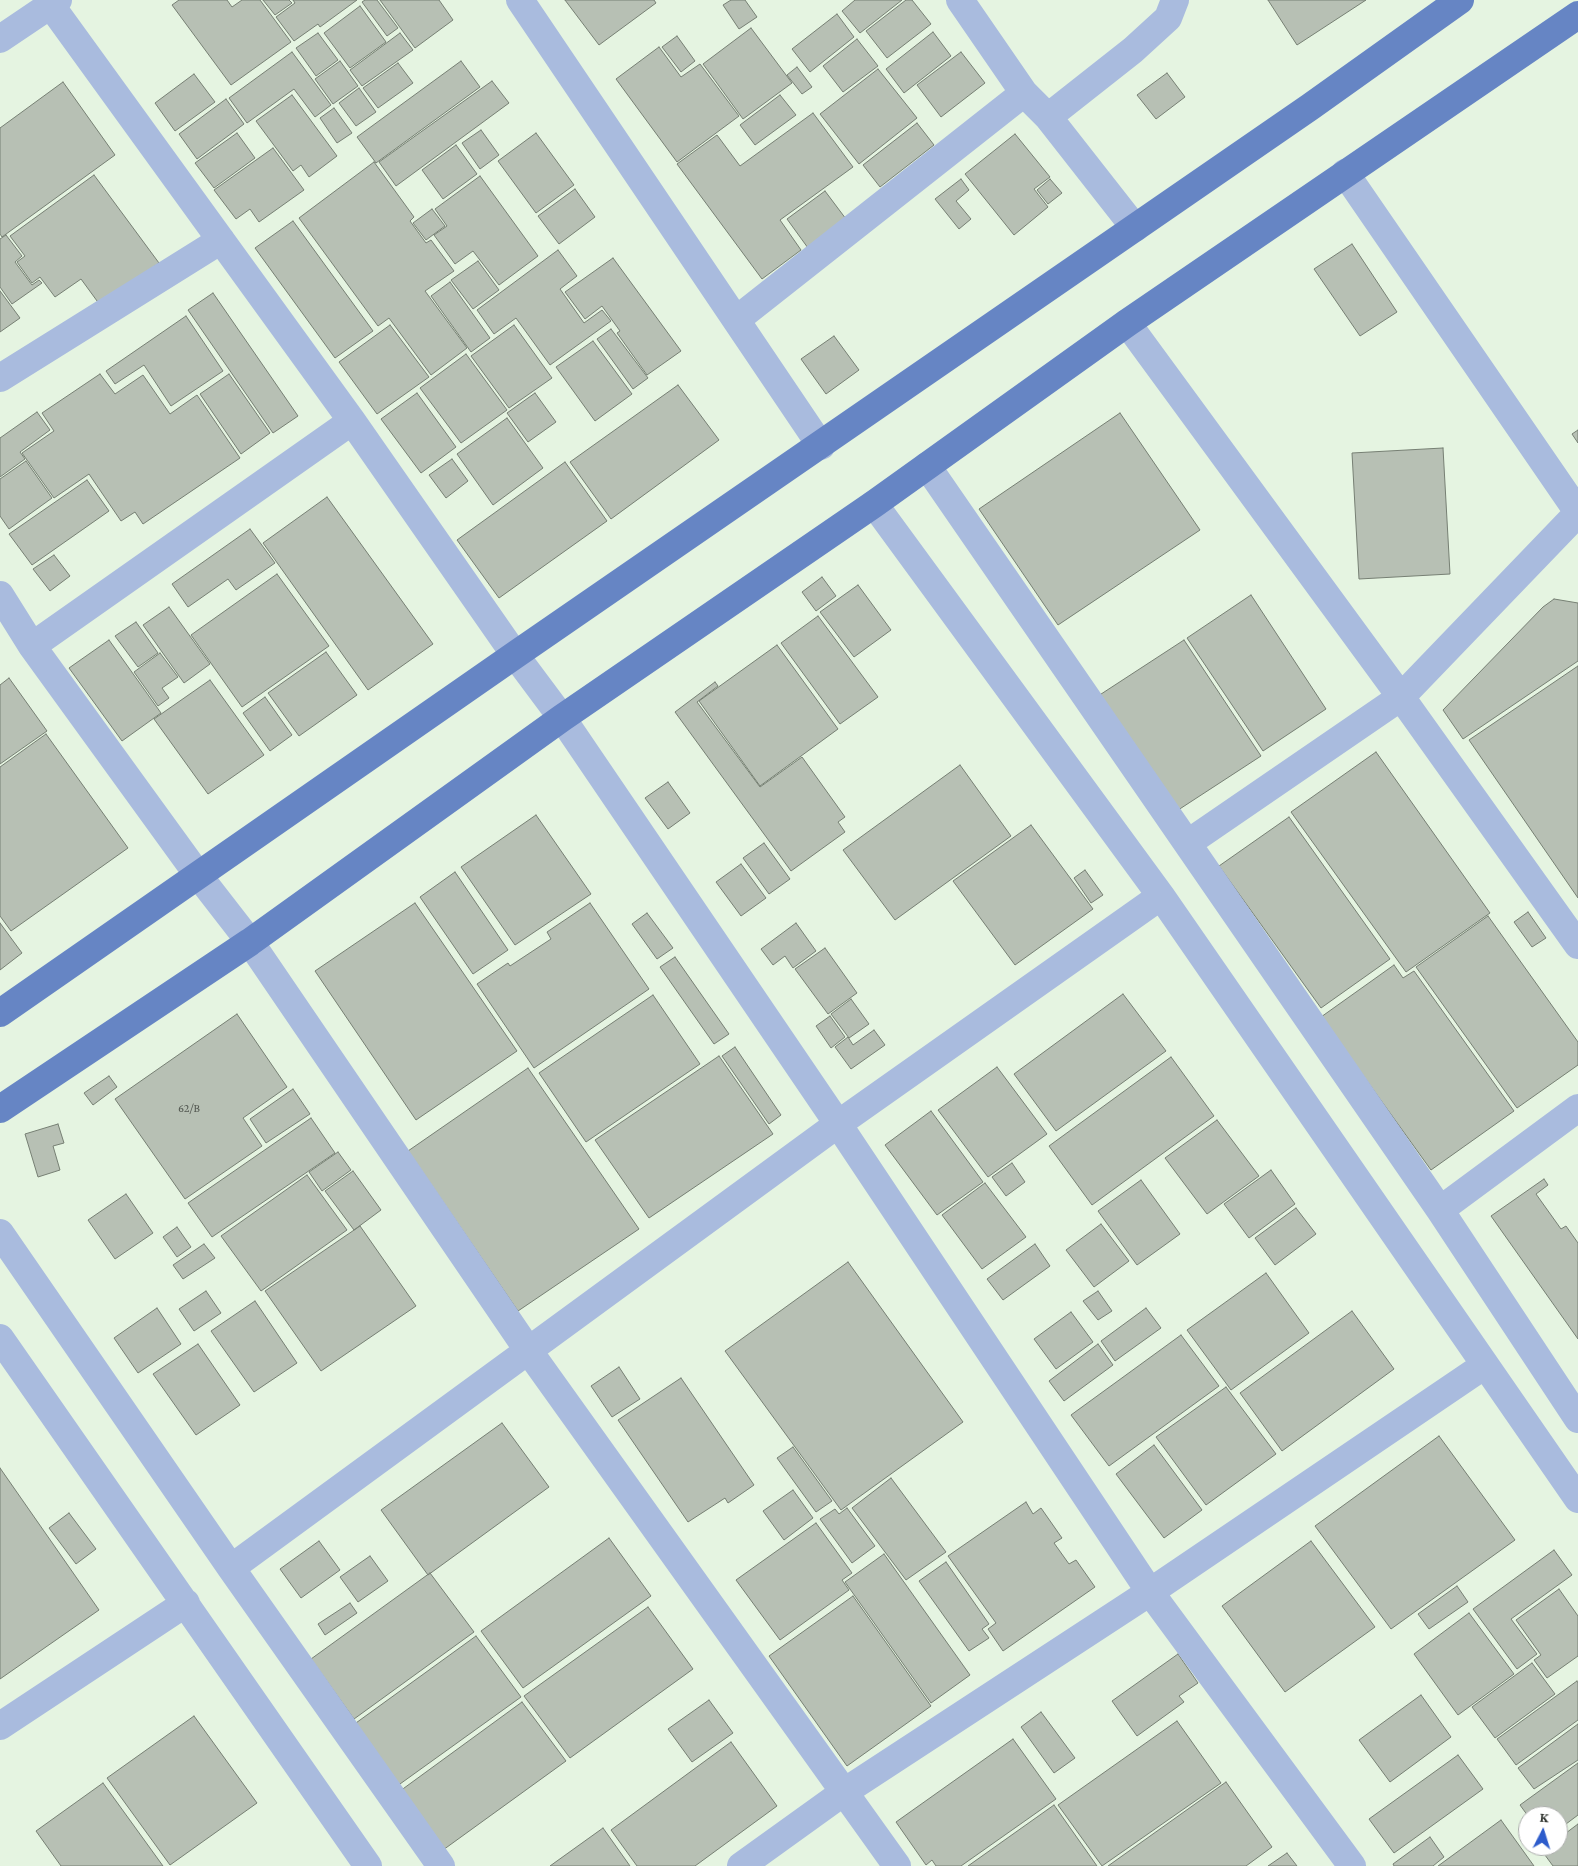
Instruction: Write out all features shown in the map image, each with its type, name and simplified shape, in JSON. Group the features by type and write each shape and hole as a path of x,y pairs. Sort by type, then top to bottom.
{"main road":[{"path":"0,1013 1310,107 1457,1"},
{"path":"0,1109 250,942 562,718 874,504 1127,323 1578,15"}],"street":[{"path":"520,0 821,446"},
{"path":"960,0 1024,93 1048,118 1135,228"},
{"path":"1048,118 1133,50 1168,18 1175,0"},
{"path":"0,39 52,2 562,718 838,1124 1150,1592 1352,1866"},
{"path":"736,320 1024,93"},
{"path":"1188,843 1401,697 1578,513 1345,174"},
{"path":"0,378 221,240"},
{"path":"1127,323 1401,697 1578,945"},
{"path":"32,646 352,421"},
{"path":"928,466 1440,1210 1578,1419"},
{"path":"874,504 1160,896 1578,1499"},
{"path":"0,595 32,646 198,875 250,942 528,1350 897,1866"},
{"path":"231,1568 838,1124 1160,896"},
{"path":"1440,1210 1578,1108"},
{"path":"0,1233 231,1568 441,1866"},
{"path":"0,1338 368,1866"},
{"path":"741,1866 844,1792 1150,1592 1485,1365"},
{"path":"0,1726 186,1603"}],"shaded area":[{"path":"0,0 1578,0 1578,1866 0,1866"}],"building":[{"path":"179,0 227,0 232,7 242,0 260,0 291,42 231,85 172,5"},
{"path":"263,0 289,0 292,3 275,15"},
{"path":"293,0 357,0 320,27 318,24 294,41 276,17 295,3"},
{"path":"365,0 377,0 398,28 387,36 362,2"},
{"path":"380,0 439,0 453,20 415,48"},
{"path":"565,0 654,0 656,3 599,45"},
{"path":"731,0 745,0 757,17 739,29 723,5"},
{"path":"855,0 902,0 860,33 842,11"},
{"path":"906,0 912,0 931,24 887,58 866,31"},
{"path":"1268,0 1366,0 1297,45"},
{"path":"360,6 386,42 350,68 324,33"},
{"path":"837,14 854,37 810,72 792,49"},
{"path":"751,28 792,83 743,119 703,64"},
{"path":"933,32 951,56 904,93 886,69"},
{"path":"318,33 338,60 316,76 296,48"},
{"path":"400,33 413,50 362,86 350,70"},
{"path":"677,36 695,61 681,72 662,47"},
{"path":"857,39 878,66 843,92 823,66"},
{"path":"659,47 681,77 700,64 739,116 677,162 616,79"},
{"path":"292,52 331,105 315,117 294,89 247,123 229,98"},
{"path":"961,52 985,83 941,117 917,85"},
{"path":"340,61 358,86 333,104 315,79"},
{"path":"461,61 480,87 376,163 357,137"},
{"path":"398,63 413,83 378,108 363,88"},
{"path":"797,67 812,87 802,94 787,75"},
{"path":"878,69 917,118 859,164 820,114"},
{"path":"1167,73 1185,97 1156,119 1137,95"},
{"path":"194,74 215,102 175,131 155,103"},
{"path":"492,81 509,103 396,186 379,162"},
{"path":"63,82 115,155 2,237 0,234 0,128"},
{"path":"359,88 376,112 356,126 339,103"},
{"path":"292,95 337,156 309,177 301,165 293,171 256,121"},
{"path":"780,95 796,115 755,145 740,125"},
{"path":"226,99 244,124 197,159 179,134"},
{"path":"334,108 352,133 337,143 320,118"},
{"path":"813,113 853,167 780,220 801,250 762,279 677,164 717,135 740,166"},
{"path":"917,123 934,145 880,187 863,165"},
{"path":"481,130 499,155 480,169 462,143"},
{"path":"237,133 255,158 214,188 195,163"},
{"path":"536,133 574,185 536,213 498,161"},
{"path":"1015,134 1050,177 1034,189 1048,207 1014,235 965,174"},
{"path":"456,145 477,174 443,199 422,170"},
{"path":"273,148 304,190 259,222 250,209 236,219 214,190"},
{"path":"374,162 414,217 410,221 426,243 431,240 454,271 425,291 467,348 431,375 389,318 378,326 299,218"},
{"path":"94,175 159,263 100,305 81,279 55,297 40,277 32,283 17,262 25,256 10,236"},
{"path":"480,176 538,256 499,285 473,251 455,264 434,235 447,226 435,209"},
{"path":"961,179 969,190 956,201 971,219 959,229 935,199"},
{"path":"1050,179 1062,193 1048,204 1037,190"},
{"path":"575,189 595,217 559,244 538,216"},
{"path":"825,191 846,219 808,248 787,219"},
{"path":"432,209 445,226 426,240 413,223"},
{"path":"293,221 373,331 335,358 255,248"},
{"path":"6,235 22,256 15,262 32,285 39,280 42,283 12,304 0,287 0,239"},
{"path":"1352,244 1397,312 1360,336 1314,269"},
{"path":"558,250 577,276 560,289 584,323 602,310 611,321 550,365 516,318 494,334 477,310"},
{"path":"613,258 681,351 647,375 617,333 620,331 602,306 585,319 565,292"},
{"path":"478,261 499,290 473,309 451,280"},
{"path":"450,282 490,338 471,352 431,296"},
{"path":"0,291 20,318 0,332"},
{"path":"213,293 298,416 273,433 188,310"},
{"path":"186,316 223,371 171,406 144,365 115,384 106,371"},
{"path":"390,325 429,377 377,414 339,362"},
{"path":"514,325 552,378 509,408 471,356"},
{"path":"611,329 648,378 633,389 597,339"},
{"path":"834,336 859,370 826,394 801,359"},
{"path":"593,341 632,394 595,421 556,367"},
{"path":"466,354 507,410 461,443 420,388"},
{"path":"100,374 115,394 143,375 170,414 197,395 240,458 143,524 135,512 121,521 89,474 54,498 22,453 54,431 42,413"},
{"path":"229,374 270,433 241,454 200,394"},
{"path":"678,385 719,440 611,519 570,462"},
{"path":"417,393 456,447 421,473 381,419"},
{"path":"535,393 556,422 528,442 507,413"},
{"path":"37,412 50,430 20,452 25,459 0,477 0,438"},
{"path":"1120,413 1200,530 1058,625 979,509"},
{"path":"507,418 543,468 493,505 457,454"},
{"path":"1578,430 1578,443 1572,434"},
{"path":"1443,448 1450,574 1359,579 1352,453"},
{"path":"452,459 468,481 446,498 429,475"},
{"path":"26,461 52,498 9,529 0,516 0,479"},
{"path":"565,462 607,521 499,598 457,540"},
{"path":"87,480 109,511 32,565 9,534"},
{"path":"327,497 433,644 368,690 263,543"},
{"path":"250,529 275,563 236,590 228,579 188,607 172,584"},
{"path":"54,555 70,576 50,591 33,569"},
{"path":"277,574 329,646 242,707 191,635"},
{"path":"822,577 836,596 816,611 802,592"},
{"path":"858,585 891,630 854,657 820,612"},
{"path":"1251,595 1326,709 1263,751 1187,638"},
{"path":"1554,599 1578,603 1578,661 1463,739 1443,710 1543,607"},
{"path":"169,607 210,664 184,683 143,625"},
{"path":"818,616 878,697 840,724 781,643"},
{"path":"136,622 158,653 138,667 115,636"},
{"path":"109,640 161,713 122,741 69,668"},
{"path":"1184,640 1261,756 1172,814 1095,698"},
{"path":"777,645 838,729 760,786 699,701"},
{"path":"326,652 357,695 299,736 268,693"},
{"path":"160,653 178,677 162,688 169,698 158,706 134,672"},
{"path":"1578,666 1578,898 1469,740"},
{"path":"9,678 47,731 0,764 0,685"},
{"path":"210,680 264,755 208,794 154,719"},
{"path":"715,682 718,686 697,702 760,787 802,757 845,817 838,822 845,832 791,871 675,712"},
{"path":"265,697 292,735 270,751 243,713"},
{"path":"46,734 128,848 11,931 0,916 0,767"},
{"path":"1376,752 1490,913 1406,972 1291,812"},
{"path":"960,765 1011,836 895,920 843,850"},
{"path":"668,782 690,813 668,829 645,798"},
{"path":"536,815 591,894 515,945 461,867"},
{"path":"1289,817 1390,959 1321,1008 1219,866"},
{"path":"1031,825 1093,909 1015,965 953,881"},
{"path":"764,843 790,879 769,894 743,858"},
{"path":"741,864 766,898 741,916 716,882"},
{"path":"1085,870 1103,895 1091,903 1074,878"},
{"path":"455,872 508,950 473,974 420,897"},
{"path":"415,903 517,1051 416,1120 315,971"},
{"path":"590,903 649,989 534,1068 477,984 508,963 510,966 551,939 547,932"},
{"path":"1528,912 1546,938 1532,947 1514,922"},
{"path":"647,913 673,948 657,959 632,924"},
{"path":"1488,916 1578,1042 1578,1065 1517,1108 1416,967"},
{"path":"0,923 22,953 0,970"},
{"path":"796,923 816,951 793,968 785,956 773,965 761,949"},
{"path":"825,948 857,993 828,1014 795,969"},
{"path":"675,957 729,1034 714,1044 660,967"},
{"path":"1394,965 1403,978 1414,971 1514,1111 1431,1170 1321,1017"},
{"path":"1123,994 1166,1051 1056,1131 1014,1074"},
{"path":"653,995 700,1064 586,1142 539,1073"},
{"path":"851,999 869,1024 849,1038 831,1014"},
{"path":"237,1014 287,1087 243,1118 262,1146 185,1199 115,1099"},
{"path":"830,1016 845,1037 831,1048 816,1026"},
{"path":"874,1030 885,1045 851,1069 835,1047 848,1037 853,1045"},
{"path":"735,1047 781,1115 769,1124 722,1056"},
{"path":"719,1056 773,1134 649,1218 595,1140"},
{"path":"1171,1057 1214,1116 1092,1205 1049,1146"},
{"path":"997,1067 1047,1134 988,1177 938,1110"},
{"path":"528,1068 639,1229 518,1311 408,1151"},
{"path":"109,1076 117,1087 93,1105 84,1093"},
{"path":"293,1089 310,1114 266,1143 250,1119"},
{"path":"931,1111 983,1182 937,1215 885,1145"},
{"path":"311,1118 335,1153 212,1237 188,1203"},
{"path":"1217,1120 1259,1176 1207,1214 1165,1158"},
{"path":"58,1124 64,1143 53,1146 60,1170 38,1177 25,1134"},
{"path":"338,1152 351,1170 322,1191 309,1172"},
{"path":"1012,1163 1025,1182 1006,1196 992,1177"},
{"path":"1271,1170 1295,1204 1249,1238 1224,1204"},
{"path":"353,1171 381,1210 354,1230 325,1191"},
{"path":"307,1175 347,1230 261,1291 221,1236"},
{"path":"1544,1179 1548,1185 1536,1194 1561,1229 1566,1226 1578,1243 1578,1339 1491,1216"},
{"path":"1141,1180 1180,1234 1137,1265 1098,1211"},
{"path":"985,1183 1026,1237 982,1269 942,1215"},
{"path":"126,1194 153,1233 115,1259 88,1220"},
{"path":"1296,1208 1316,1234 1275,1265 1255,1238"},
{"path":"1101,1224 1129,1261 1094,1287 1066,1250"},
{"path":"360,1226 416,1306 321,1371 265,1291"},
{"path":"177,1227 191,1247 177,1257 163,1237"},
{"path":"204,1244 215,1258 183,1279 173,1265"},
{"path":"1035,1244 1050,1266 1003,1300 987,1279"},
{"path":"848,1262 963,1422 841,1510 725,1351"},
{"path":"1266,1273 1309,1333 1231,1390 1187,1330"},
{"path":"206,1291 221,1313 194,1331 179,1309"},
{"path":"1098,1291 1112,1311 1098,1320 1083,1301"},
{"path":"255,1301 297,1363 254,1392 211,1331"},
{"path":"157,1308 181,1344 138,1373 114,1338"},
{"path":"1146,1308 1161,1328 1115,1361 1101,1341"},
{"path":"1352,1311 1394,1369 1282,1451 1240,1393"},
{"path":"1071,1312 1093,1342 1056,1369 1034,1339"},
{"path":"1181,1335 1219,1386 1109,1466 1071,1415"},
{"path":"198,1344 240,1405 196,1435 153,1374"},
{"path":"1098,1344 1113,1365 1064,1401 1049,1381"},
{"path":"619,1367 640,1399 612,1417 591,1386"},
{"path":"681,1378 754,1485 728,1503 725,1498 688,1522 618,1420"},
{"path":"1226,1387 1276,1454 1206,1505 1156,1437"},
{"path":"502,1423 549,1487 428,1575 381,1510"},
{"path":"1439,1436 1515,1540 1391,1629 1315,1526"},
{"path":"1154,1445 1202,1510 1164,1538 1116,1474"},
{"path":"793,1447 832,1501 816,1512 777,1458"},
{"path":"0,1468 99,1610 0,1679"},
{"path":"891,1478 946,1552 906,1580 852,1508"},
{"path":"793,1490 813,1518 784,1540 763,1511"},
{"path":"1026,1502 1033,1514 1041,1508 1062,1538 1054,1543 1069,1564 1076,1560 1095,1587 1003,1651 988,1629 996,1623 948,1556"},
{"path":"847,1508 875,1546 852,1563 820,1519 835,1509 839,1514"},
{"path":"69,1513 96,1549 76,1564 49,1528"},
{"path":"816,1523 852,1573 842,1580 849,1590 780,1640 736,1580"},
{"path":"609,1538 651,1596 523,1688 481,1631"},
{"path":"319,1541 340,1570 301,1598 280,1569"},
{"path":"1311,1541 1375,1627 1285,1692 1222,1606"},
{"path":"1554,1550 1572,1575 1511,1619 1537,1654 1517,1669 1473,1609"},
{"path":"884,1554 970,1675 931,1703 845,1582"},
{"path":"370,1556 388,1581 358,1602 340,1577"},
{"path":"946,1562 989,1624 982,1629 989,1638 969,1651 919,1581"},
{"path":"430,1573 474,1632 354,1719 311,1659"},
{"path":"1457,1586 1468,1602 1429,1629 1418,1614"},
{"path":"1559,1589 1578,1616 1578,1656 1547,1678 1534,1660 1541,1655 1516,1620"},
{"path":"853,1596 931,1706 847,1766 769,1656"},
{"path":"350,1603 357,1613 325,1635 318,1624"},
{"path":"648,1607 693,1669 570,1758 524,1696"},
{"path":"1469,1613 1514,1674 1458,1715 1414,1654"},
{"path":"476,1636 521,1697 393,1789 349,1728"},
{"path":"1178,1654 1198,1683 1179,1696 1184,1702 1137,1736 1112,1701"},
{"path":"1532,1663 1555,1694 1495,1738 1472,1707"},
{"path":"1577,1681 1578,1720 1516,1765 1497,1739"},
{"path":"1421,1695 1451,1737 1390,1782 1359,1740"},
{"path":"709,1700 733,1733 692,1762 668,1729"},
{"path":"522,1702 566,1761 443,1850 400,1791"},
{"path":"1041,1712 1075,1758 1054,1773 1021,1727"},
{"path":"194,1716 257,1803 170,1865 107,1778"},
{"path":"1177,1721 1221,1783 1102,1866 1058,1805"},
{"path":"1578,1724 1578,1760 1534,1789 1518,1768"},
{"path":"1013,1739 1056,1799 961,1866 936,1866 932,1860 926,1865 896,1822"},
{"path":"731,1742 777,1806 695,1866 637,1866 611,1830"},
{"path":"1458,1755 1483,1789 1394,1853 1369,1819"},
{"path":"1578,1763 1578,1815 1568,1822 1568,1806 1520,1805"},
{"path":"1226,1782 1272,1847 1246,1866 1108,1866"},
{"path":"103,1783 163,1866 61,1866 36,1831"},
{"path":"1054,1805 1097,1866 968,1866"},
{"path":"1501,1820 1518,1844 1518,1856 1527,1856 1534,1866 1438,1866"},
{"path":"1578,1824 1578,1866 1553,1866 1546,1856 1568,1856 1568,1832"},
{"path":"603,1828 630,1866 550,1866"},
{"path":"1430,1837 1444,1857 1433,1866 1394,1866 1393,1864"},
{"path":"1287,1853 1297,1866 1268,1866"}]}
